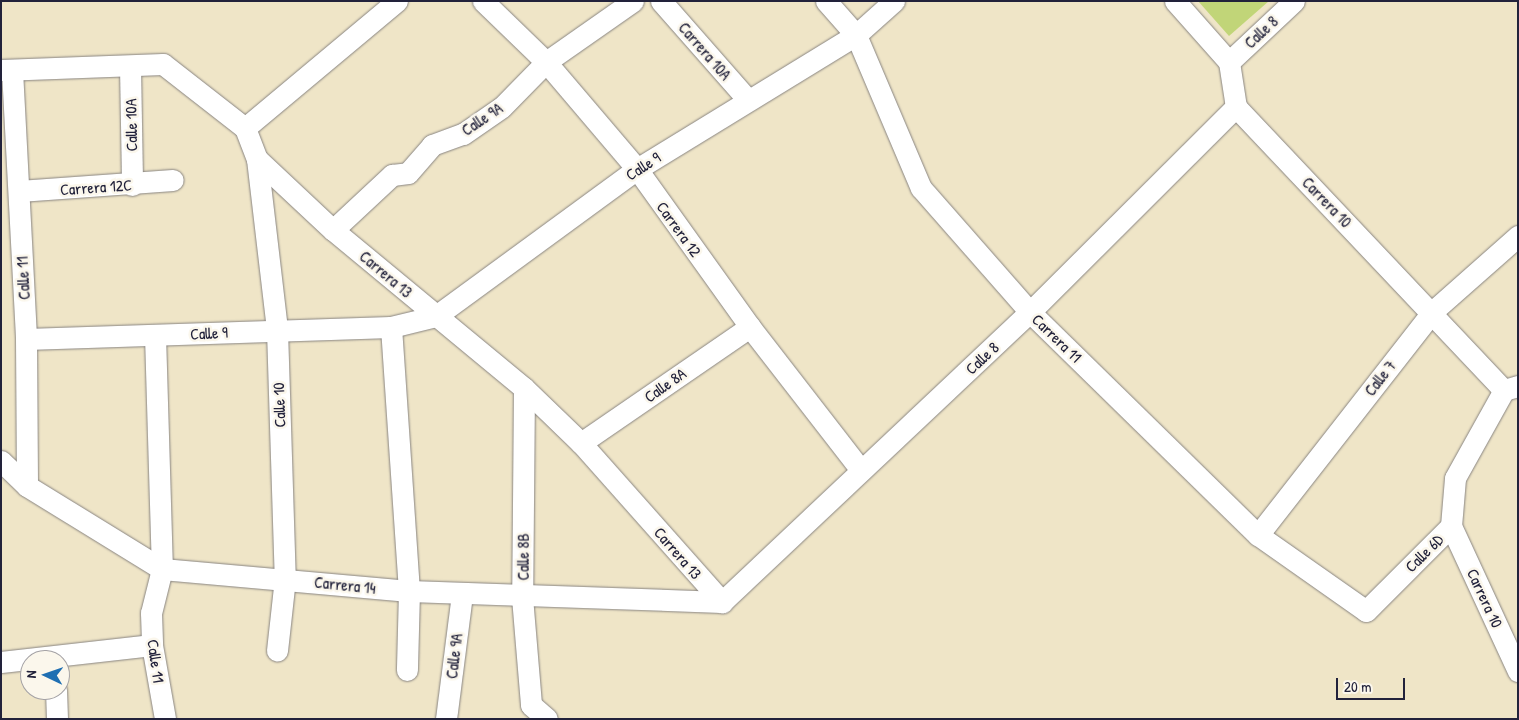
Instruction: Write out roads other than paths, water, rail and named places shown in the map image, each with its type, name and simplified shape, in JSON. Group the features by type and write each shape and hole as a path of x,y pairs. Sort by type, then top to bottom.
{"street":[{"path":"7,70 163,64 245,128 396,1"},
{"name":"Carrera 12","path":"482,1 546,62 637,169 750,327 860,470"},
{"name":"Calle 9A","path":"333,230 392,175 408,174 432,144 463,134 502,107 546,62 633,1"},
{"name":"Carrera 10A","path":"661,1 748,100"},
{"name":"Carrera 11","path":"826,1 856,35 920,188 1030,312 1258,535 1366,611"},
{"name":"Calle 9","path":"26,340 391,327 436,316 637,169 856,35 894,1"},
{"path":"1175,1 1229,62 1236,107"},
{"name":"Calle 8","path":"1229,62 1294,1"},
{"name":"Calle 10A","path":"130,66 132,185"},
{"name":"Calle 11","path":"7,70 19,191 26,340 27,486"},
{"name":"Calle 8","path":"722,602 860,470 1030,312 1236,107"},
{"name":"Carrera 10","path":"1236,107 1432,312 1511,388"},
{"name":"Carrera 13","path":"245,128 256,159 333,230 524,388 581,443 722,602"},
{"name":"Calle 10","path":"256,159 277,330 285,578 277,650"},
{"name":"Carrera 12C","path":"19,191 132,185 173,180"},
{"name":"Calle 7","path":"1258,535 1432,312 1518,236"},
{"path":"391,327 409,591 407,670"},
{"name":"Calle 8A","path":"581,443 750,327"},
{"name":"Calle 11","path":"155,335 162,569 151,613 152,646 165,719"},
{"name":"Calle 8B","path":"524,388 522,596 531,706 547,719"},
{"name":"Calle 6D","path":"1366,611 1451,526 1455,478 1511,388"},
{"name":"Carrera 14","path":"1,461 27,486 162,569 285,578 409,591 722,602"},
{"name":"Carrera 10","path":"1451,526 1518,671"},
{"name":"Calle 9A","path":"446,719 462,594"},
{"path":"70,656 152,646"},
{"path":"1,662 20,661"},
{"path":"56,700 57,719"}]}
